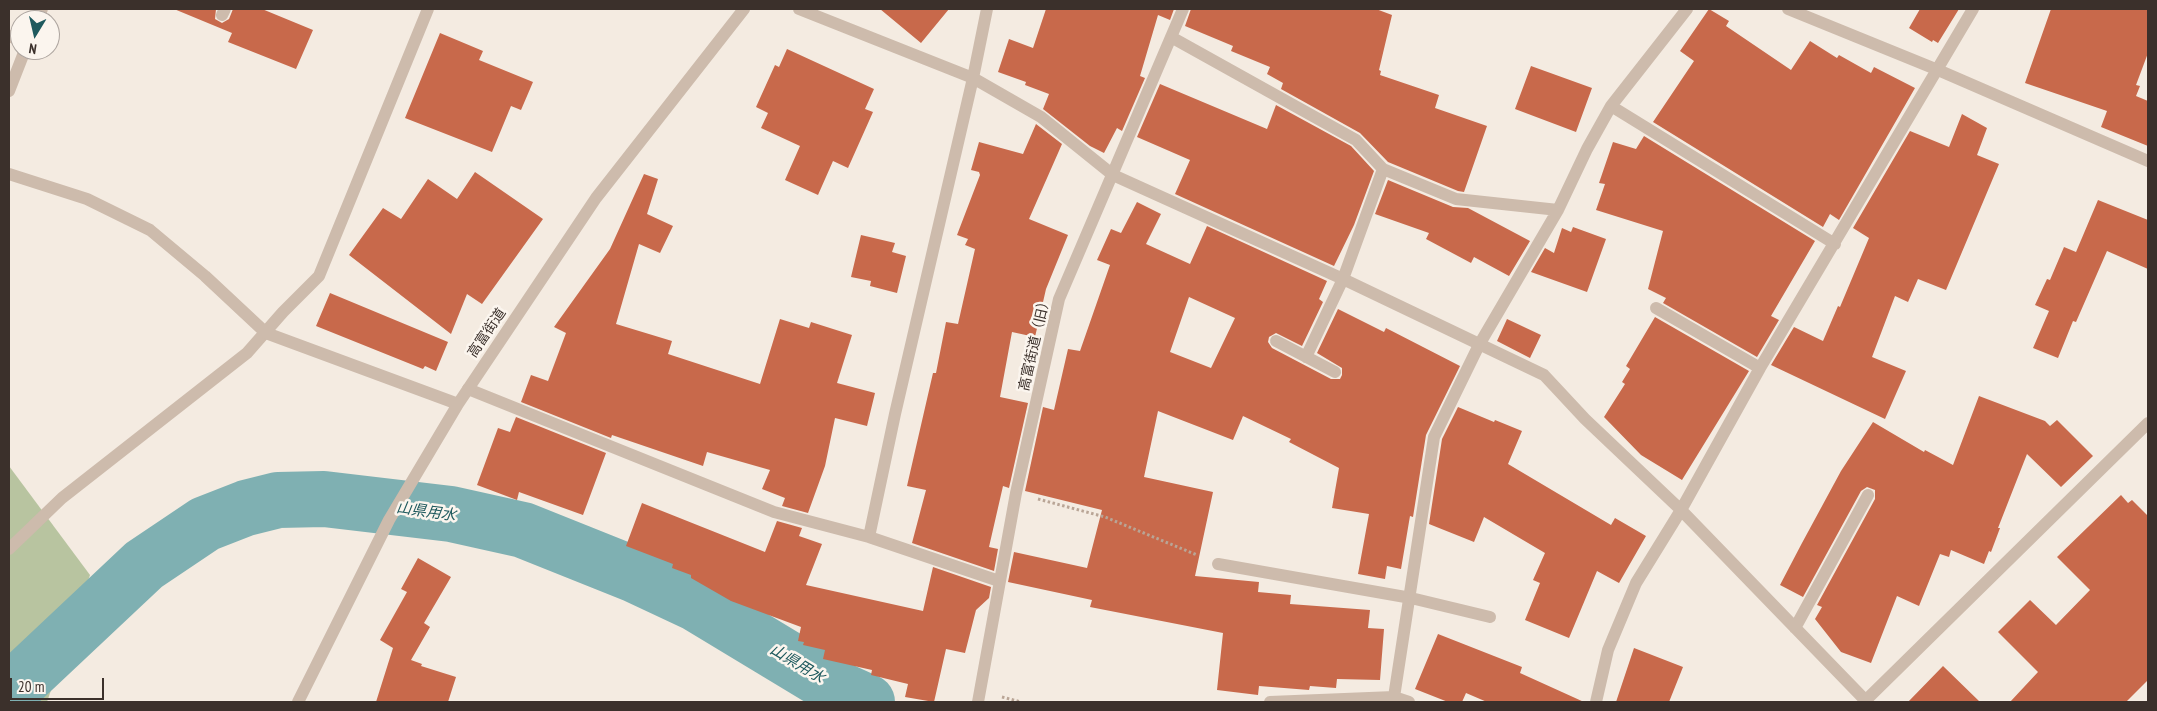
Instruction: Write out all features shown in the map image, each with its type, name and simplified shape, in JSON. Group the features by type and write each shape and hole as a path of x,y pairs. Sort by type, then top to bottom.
{"street":[{"path":"9,548 62,498 247,353 283,312 319,276 428,9"},
{"name":"高富街道","path":"298,702 389,520 458,404 596,198 744,9"},
{"path":"799,9 973,78 1041,117 1114,175 1343,279 1544,375 1585,419 1681,510 1866,702 2148,423"},
{"path":"869,537 897,404 973,78 987,9"},
{"name":"高富街道（旧）","path":"978,702 998,581 1059,299 1114,175 1183,9"},
{"path":"1394,697 1434,437 1479,345 1558,210 1587,149 1611,106 1686,9"},
{"path":"1788,9 1938,70 2148,162"},
{"path":"1596,702 1608,650 1636,583 1681,510 1760,368 1973,9"},
{"path":"1171,37 1356,140 1383,169 1456,199 1558,210"},
{"path":"9,91 21,60"},
{"path":"1611,106 1835,244"},
{"path":"1306,356 1343,279 1383,169"},
{"path":"9,174 87,199 150,230 205,276 266,333 458,404"},
{"path":"1656,308 1760,368"},
{"path":"1276,342 1335,372"},
{"path":"468,389 774,512 869,537 998,581"},
{"path":"1795,628 1868,495"},
{"path":"1218,564 1410,598 1490,617"},
{"path":"1270,702 1394,697 1409,702"}],"path":[{"path":"1016,494 1105,517 1218,564"}],"green space":[{"path":"9,466 90,575 47,702 9,702"}],"building":[{"path":"174,9 216,9 215,19 222,23 229,19 233,9 262,9 313,30 296,69 228,42 232,33"},
{"path":"880,9 949,9 921,43"},
{"path":"1046,9 1174,9 1170,20 1158,15 1140,76 1145,78 1122,131 1117,128 1104,153 1090,146 1043,109 1049,94 1025,85 1026,82 998,72 1009,39 1033,48"},
{"path":"1191,9 1376,9 1392,15 1379,70 1381,71 1380,75 1439,95 1435,108 1487,126 1464,192 1388,162 1360,133 1281,89 1283,83 1267,74 1270,67 1231,51 1233,46 1185,26"},
{"path":"1709,9 1729,21 1726,26 1791,70 1810,41 1837,58 1839,55 1871,73 1874,67 1915,88 1839,220 1830,214 1823,227 1653,122 1694,61 1680,51"},
{"path":"1920,9 1959,9 1938,43 1933,40 1932,42 1909,28"},
{"path":"2051,9 2148,9 2148,53 2136,85 2140,86 2136,96 2148,101 2148,146 2101,127 2107,111 2025,83"},
{"path":"440,33 483,51 479,60 533,82 521,110 511,106 492,152 405,118"},
{"path":"787,49 874,89 865,109 873,112 848,168 833,161 818,195 785,180 800,146 761,128 768,113 756,107 775,65 779,67"},
{"path":"1531,66 1592,88 1576,132 1515,109"},
{"path":"1160,84 1267,129 1276,105 1351,146 1374,171 1354,225 1334,266 1175,194 1190,160 1137,137"},
{"path":"1962,114 1987,128 1977,155 1999,164 1946,290 1918,279 1908,302 1895,296 1872,357 1906,371 1885,419 1771,365 1794,327 1823,341 1838,306 1840,307 1869,238 1853,228 1910,131 1949,147"},
{"path":"1036,124 1062,144 1029,219 1068,235 1046,289 1035,337 1012,332 1000,397 1028,403 1009,488 1003,486 989,547 998,549 994,571 912,543 926,490 907,486 933,373 936,373 946,322 958,324 975,249 965,245 968,239 957,235 980,175 979,172 971,170 979,142 1023,154"},
{"path":"1644,136 1815,241 1771,316 1779,320 1757,357 1663,303 1666,298 1648,289 1663,231 1596,210 1605,184 1599,183 1613,142 1636,149"},
{"path":"475,172 543,219 482,304 467,294 451,334 349,255 383,208 401,219 428,179 457,199"},
{"path":"644,174 658,179 647,214 673,226 660,253 639,244 616,324 672,341 668,354 760,384 780,319 809,328 811,322 852,335 837,383 875,393 867,426 835,418 825,466 808,513 782,506 785,498 762,489 770,470 707,452 703,466 612,435 611,438 521,402 531,375 548,381 566,333 554,327 610,249"},
{"path":"1388,180 1453,207 1468,208 1530,241 1509,276 1474,257 1471,263 1426,239 1429,233 1375,214"},
{"path":"2098,200 2148,220 2148,269 2107,251 2076,322 2073,321 2058,358 2033,348 2049,311 2035,305 2047,279 2050,280 2064,247 2076,252"},
{"path":"1137,202 1161,214 1146,244 1190,264 1207,226 1327,281 1319,299 1323,302 1302,346 1276,333 1269,337 1268,342 1272,348 1331,379 1340,379 1342,368 1317,353 1338,309 1384,332 1386,328 1460,366 1426,435 1413,517 1410,516 1401,569 1387,566 1385,579 1358,574 1369,514 1332,508 1339,468 1289,442 1291,439 1243,416 1233,440 1158,411 1144,477 1213,492 1195,576 1259,582 1258,592 1291,595 1290,604 1370,610 1368,628 1384,629 1380,680 1337,679 1336,688 1310,686 1309,690 1259,686 1258,695 1217,690 1223,633 1090,607 1092,600 1008,582 1014,552 1087,568 1102,510 1025,491 1043,407 1054,410 1068,349 1080,351 1110,265 1097,260 1111,229 1121,233","holes":["1189,297 1235,318 1211,368 1170,352"]},
{"path":"1573,227 1606,239 1587,292 1531,272 1545,248 1554,253 1562,228 1571,232"},
{"path":"861,235 895,243 892,252 906,256 897,293 870,286 871,281 851,277"},
{"path":"330,293 448,342 436,371 425,366 423,369 316,326"},
{"path":"1655,317 1749,371 1682,480 1641,455 1604,417 1625,384 1622,382 1630,369 1626,366"},
{"path":"1507,319 1541,335 1530,358 1497,341"},
{"path":"1979,396 2045,421 2050,426 2057,420 2093,456 2061,487 2027,454 1998,528 2000,528 1991,552 1989,551 1984,564 1951,550 1949,557 1940,554 1919,606 1897,596 1871,663 1841,652 1815,619 1822,607 1817,605 1875,499 1875,490 1867,487 1861,491 1803,597 1780,585 1802,543 1841,471 1873,422 1924,452 1925,450 1953,465"},
{"path":"1458,407 1522,431 1508,464 1611,525 1615,518 1646,536 1619,583 1597,571 1569,638 1525,620 1540,583 1533,580 1545,553 1484,517 1474,542 1429,524 1442,439"},
{"path":"516,417 606,453 583,515 519,492 517,500 477,485 498,428 510,432"},
{"path":"2121,495 2128,503 2132,500 2148,516 2148,680 2126,702 2010,702 2038,672 1998,632 2030,600 2056,625 2090,590 2057,557"},
{"path":"642,503 765,552 777,521 802,528 799,536 822,544 806,585 923,611 933,567 991,587 989,598 976,610 965,653 946,649 934,702 905,697 908,684 871,675 872,670 823,659 825,650 803,645 804,642 798,641 801,627 731,601 691,578 691,575 672,568 673,564 626,546"},
{"path":"418,558 451,577 424,623 430,627 411,660 422,664 421,666 456,677 448,702 376,702 393,648 380,640 407,592 401,589"},
{"path":"1438,634 1522,667 1520,673 1584,702 1487,702 1466,693 1462,702 1448,702 1415,689"},
{"path":"1634,648 1683,667 1669,702 1616,702"},
{"path":"1943,666 1980,702 1908,702"}],"waterway":[{"name":"山県用水","path":"9,692 144,565 205,524 246,508 278,500 324,499 451,514 523,530 633,574 697,604 836,688 867,702"}]}
